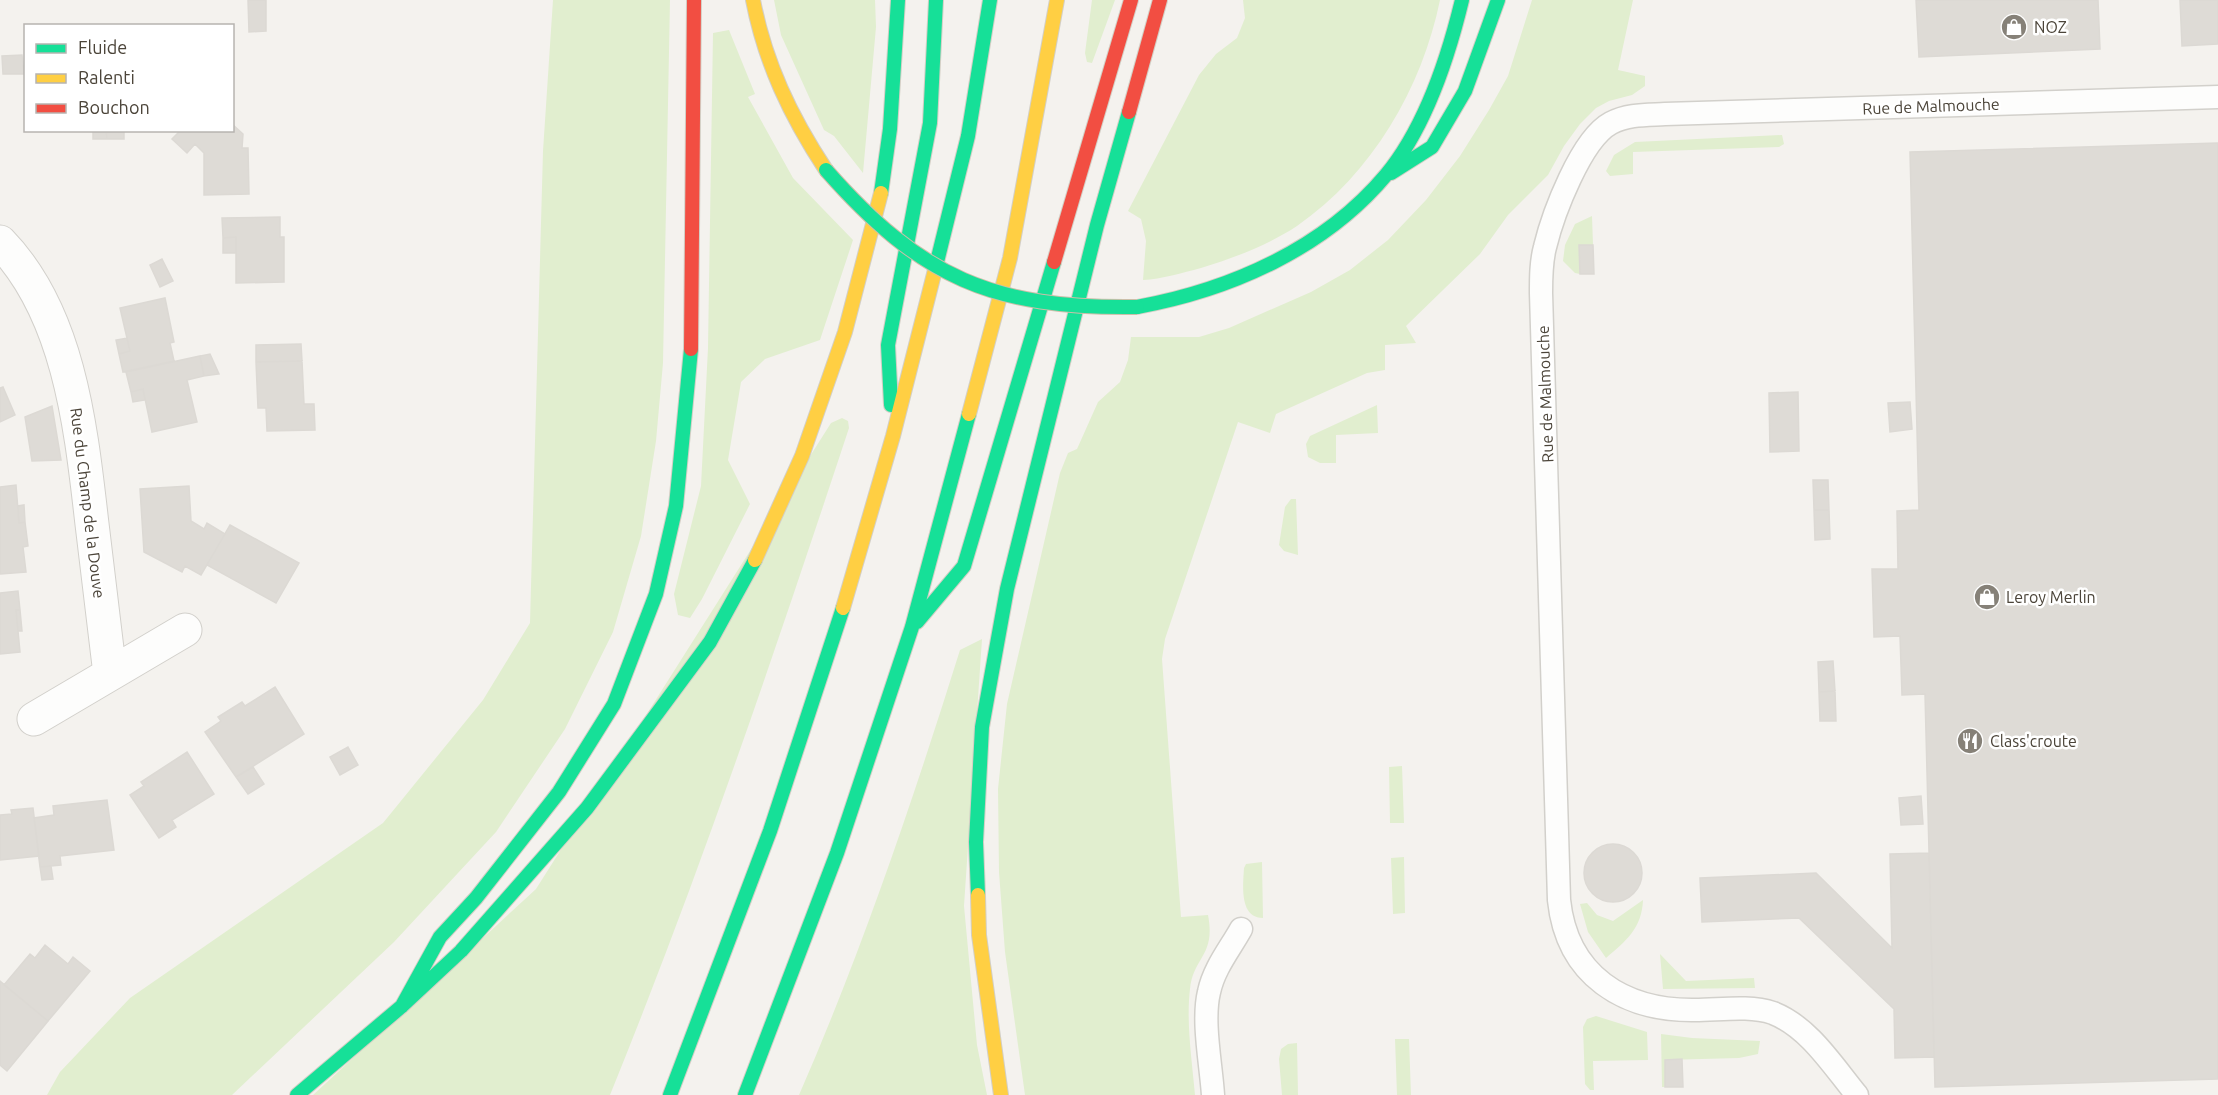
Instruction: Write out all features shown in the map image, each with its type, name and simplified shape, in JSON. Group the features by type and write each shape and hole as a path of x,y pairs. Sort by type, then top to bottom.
{"main road":[{"path":"402,1006 440,937 476,898 559,792 608,714 656,594 676,506 691,351 694,0"},
{"path":"753,0 774,75 788,108 826,170 850,201 886,234 942,272 978,288 1014,300 1052,307 1090,310 1137,307 1203,293 1246,277 1287,256 1325,230 1385,177 1432,147 1464,91 1498,0"},
{"path":"297,1095 402,1006 460,951 587,808 710,642 765,542 802,456 845,332 880,200 890,129 898,0"},
{"path":"893,436 888,345 930,123 936,0"},
{"path":"670,1095 770,831 839,622 893,436 968,136 990,0"},
{"path":"745,1095 837,852 912,627 1010,258 1058,0"},
{"path":"912,627 964,566 1131,0"},
{"path":"1001,1095 979,935 976,842 982,727 1010,577 1097,225 1160,0"},
{"path":"1385,177 1416,127 1437,86 1453,42 1462,0"}],"street":[{"name":"Rue du Champ de la Douve","path":"0,242 35,288 59,351 80,418 110,675"},
{"path":"34,718 185,630"}],"lane":[{"name":"Rue de Malmouche","path":"1857,1095 1807,1036 1790,1022 1771,1013 1748,1009 1654,1008 1636,1003 1608,989 1583,963 1566,930 1559,900 1541,293 1541,270 1551,228 1572,177 1594,138 1610,123 1623,118 1713,112 2218,97"},
{"path":"1213,1095 1208,1017 1209,991 1221,961 1241,929"}],"green space":[{"path":"553,0 670,0 663,363 656,441 641,536 613,632 565,729 496,832 394,942 232,1095 47,1095 60,1072 130,998 383,823 483,700 530,623 543,151"},
{"path":"774,0 875,0 876,27 863,173 834,136 824,130 781,35"},
{"path":"1092,0 1115,0 1092,63 1087,62 1085,53"},
{"path":"1243,0 1440,0 1421,65 1407,96 1370,155 1324,205 1297,226 1274,239 1226,260 1165,277 1143,280 1146,241 1141,219 1128,211 1199,75 1216,54 1237,38 1245,18"},
{"path":"1532,0 1633,0 1618,70 1645,76 1645,86 1632,95 1609,101 1596,108 1580,124 1564,146 1548,175 1508,215 1480,254 1406,326 1416,343 1385,345 1385,370 1367,373 1276,414 1270,433 1238,422 1165,639 1162,659 1181,917 1208,915 1210,929 1207,948 1195,970 1190,989 1189,1028 1195,1095 1025,1095 1005,952 999,872 998,789 1007,704 1060,473 1068,453 1077,449 1098,402 1120,382 1128,360 1131,337 1199,337 1229,328 1311,292 1350,270 1388,240 1426,200 1460,156 1489,110 1508,76"},
{"path":"729,30 755,94 748,97 793,178 853,240 820,340 765,359 741,382 728,460 750,504 690,618 678,615 674,594 701,486 708,348 713,33"},
{"path":"1782,135 1784,144 1779,147 1633,152 1633,174 1610,176 1606,171 1614,155 1635,142"},
{"path":"1592,216 1593,245 1579,245 1580,274 1575,273 1563,261 1565,245 1575,224"},
{"path":"1377,405 1378,433 1336,435 1336,463 1320,463 1308,457 1306,444 1310,436"},
{"path":"842,418 848,421 849,428 764,680 705,847 610,1095 313,1095 536,889 831,423"},
{"path":"1291,499 1296,499 1298,555 1284,551 1279,545 1285,507"},
{"path":"982,639 964,906 977,1045 987,1095 799,1095 844,986 885,875 960,650"},
{"path":"1402,766 1404,823 1390,823 1389,767"},
{"path":"1404,857 1405,913 1393,914 1391,858"},
{"path":"1262,862 1263,918 1255,917 1250,913 1246,907 1243,891 1246,864"},
{"path":"1643,900 1640,918 1632,933 1606,958 1588,932 1580,904 1587,903 1597,915 1613,921"},
{"path":"1660,954 1686,981 1754,978 1755,988 1663,989"},
{"path":"1596,1016 1647,1032 1648,1060 1593,1061 1594,1090 1590,1090 1585,1084 1583,1027 1587,1019"},
{"path":"1661,1034 1692,1038 1760,1041 1758,1054 1739,1058 1665,1060 1665,1087 1662,1087"},
{"path":"1395,1039 1409,1039 1411,1095 1397,1095"},
{"path":"1297,1043 1298,1095 1282,1095 1279,1059 1281,1049 1288,1044"}],"building":[{"path":"248,0 266,0 266,31 249,32"},
{"path":"1916,0 2098,0 2100,49 1919,57"},
{"path":"2180,0 2218,0 2218,44 2182,46"},
{"path":"22,55 24,74 3,74 2,56"},
{"path":"234,126 243,134 242,148 248,148 249,194 204,195 204,153 195,144 187,153 172,139 179,132 234,132"},
{"path":"93,132 106,132 107,139 93,139"},
{"path":"106,132 124,132 124,139 107,139"},
{"path":"2218,143 2218,1079 1935,1087 1925,694 1902,695 1900,636 1874,637 1872,569 1898,569 1897,511 1919,510 1910,152"},
{"path":"280,217 280,237 284,237 284,282 236,283 236,237 223,238 222,218"},
{"path":"236,237 236,253 223,253 223,238"},
{"path":"1579,245 1593,245 1594,274 1580,274"},
{"path":"162,259 173,281 160,287 150,265"},
{"path":"165,298 174,342 170,343 174,361 123,372 119,354 130,351 120,308"},
{"path":"127,338 130,351 119,354 116,340"},
{"path":"301,344 302,361 256,362 256,345"},
{"path":"210,354 219,374 204,376 200,356"},
{"path":"200,356 204,376 187,380 197,422 152,432 143,389 131,392 126,372"},
{"path":"302,361 304,404 314,404 315,430 267,431 266,408 258,408 256,362"},
{"path":"3,387 15,415 0,422 0,388"},
{"path":"143,389 145,400 133,402 131,392"},
{"path":"1798,392 1799,451 1770,452 1769,393"},
{"path":"1910,402 1912,429 1890,432 1888,403"},
{"path":"52,406 61,460 32,461 25,417"},
{"path":"1813,480 1828,480 1829,510 1814,510"},
{"path":"16,485 19,523 25,522 28,546 23,547 26,572 0,574 0,487"},
{"path":"189,486 191,521 204,529 207,523 225,534 201,575 185,566 182,572 144,552 140,489"},
{"path":"24,505 25,522 19,523 18,506"},
{"path":"1814,510 1829,510 1830,539 1815,540"},
{"path":"230,525 299,563 276,603 207,565"},
{"path":"18,591 20,610 16,610 20,652 0,654 0,593"},
{"path":"16,610 20,610 22,631 18,631"},
{"path":"1833,661 1835,691 1819,692 1818,662"},
{"path":"275,687 304,734 236,777 205,732 221,721 218,717 242,702 245,706"},
{"path":"1835,691 1836,721 1820,721 1819,692"},
{"path":"348,747 358,765 340,775 330,757"},
{"path":"187,752 214,794 172,820 176,827 159,838 130,795 144,786 141,782"},
{"path":"253,767 264,784 248,794 236,777"},
{"path":"1921,796 1923,824 1901,825 1899,798"},
{"path":"107,800 114,850 60,856 61,865 40,867 34,818 54,815 53,806"},
{"path":"33,808 39,856 0,860 0,815 12,814 11,810"},
{"path":"1613,844 1629,849 1637,857 1642,873 1637,889 1629,897 1613,902 1597,897 1589,889 1584,873 1589,857 1597,849"},
{"path":"1929,853 1934,1057 1895,1058 1894,1009 1799,918 1702,922 1700,878 1816,873 1892,948 1890,854"},
{"path":"51,866 53,879 42,880 40,867"},
{"path":"45,945 68,964 73,957 90,971 48,1021 4,985 30,954 35,958"},
{"path":"0,981 48,1021 7,1071 0,1065"},
{"path":"1682,1059 1683,1087 1665,1087 1665,1060"}],"traffic: fast":[{"path":"881,193 890,129 898,0"},
{"path":"891,405 888,345 930,123 936,0"},
{"path":"935,270 968,136 990,0"},
{"path":"1137,307 1206,290 1273,262 1304,245 1361,201 1386,175 1412,136 1442,68 1462,0"},
{"path":"1391,173 1432,147 1465,91 1498,0"},
{"path":"978,895 976,842 982,727 1007,589 1097,225 1129,112"},
{"path":"826,170 894,237 928,261 963,280 1000,293 1041,302 1137,307"},
{"path":"917,622 964,566 1054,262"},
{"path":"402,1006 440,937 476,898 559,792 614,704 656,594 676,506 691,349"},
{"path":"745,1095 837,853 912,627 969,414"},
{"path":"297,1095 402,1006 461,951 587,808 710,642 755,560"},
{"path":"670,1095 770,831 843,608"}],"traffic: slow":[{"path":"753,0 765,46 781,89 826,170"},
{"path":"969,414 1010,258 1057,0"},
{"path":"755,560 802,456 845,332 881,193"},
{"path":"843,608 893,436 935,270"},
{"path":"978,895 979,935 1001,1095"}],"traffic: jam":[{"path":"691,349 694,0"},
{"path":"1054,262 1131,0"},
{"path":"1129,112 1160,0"}],"place":[{"name":"NOZ","path":"2014,27"},
{"name":"Leroy Merlin","path":"1987,597"},
{"name":"Class'croute","path":"1970,741"}]}
